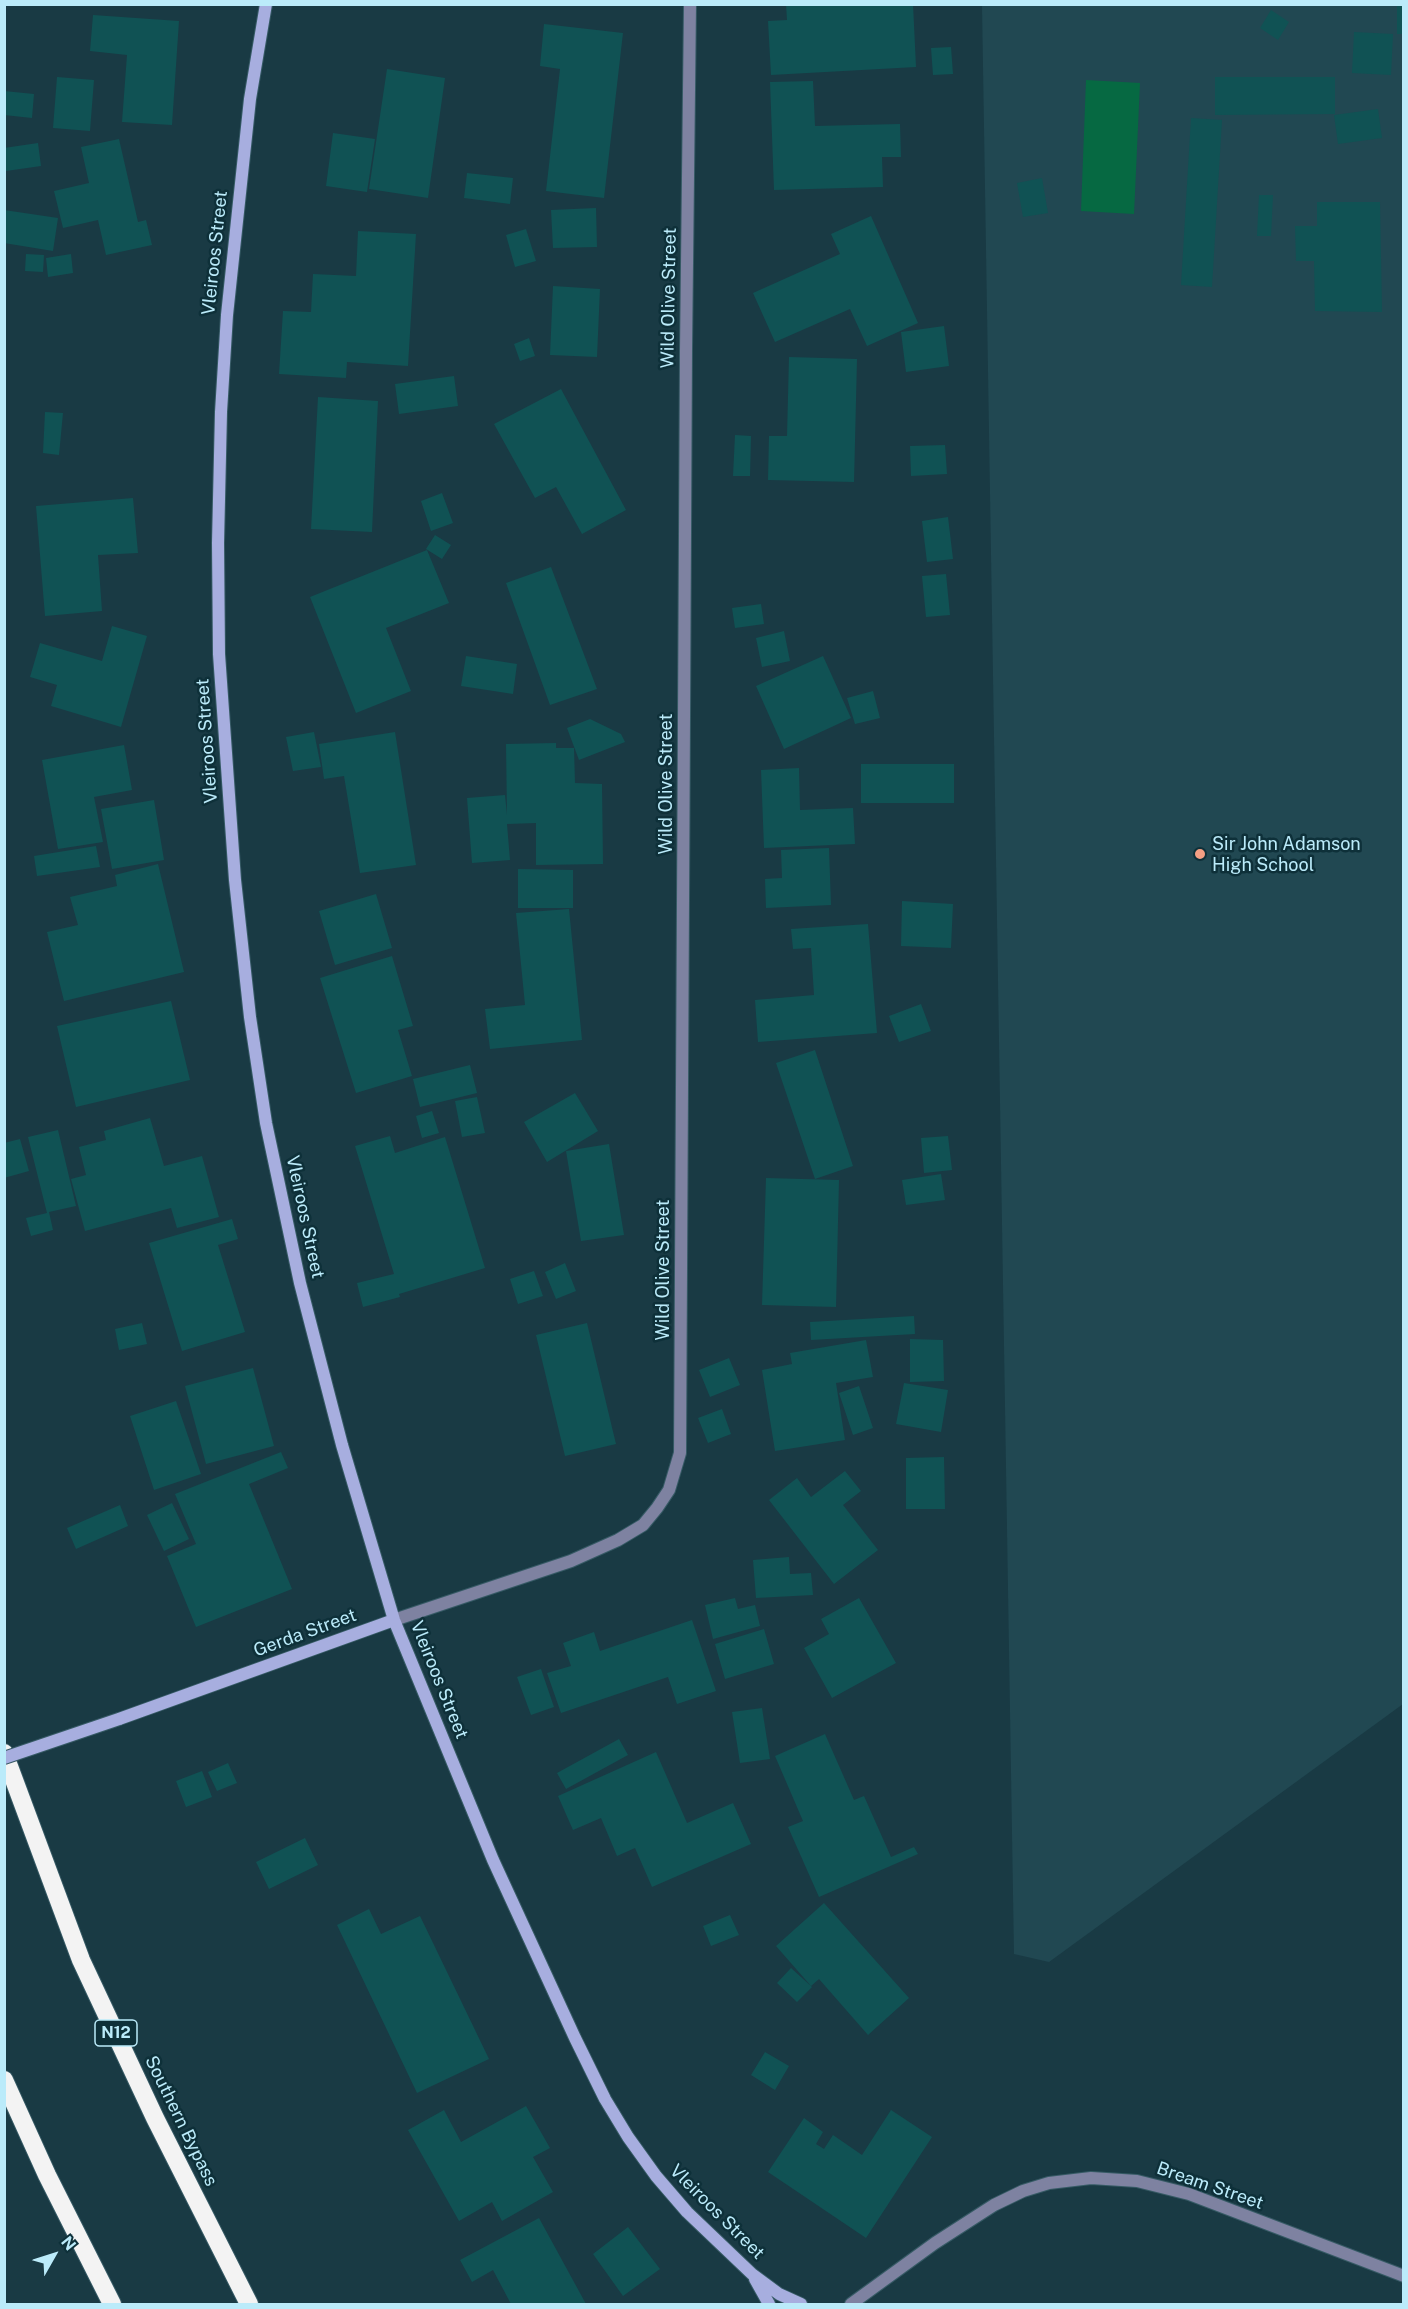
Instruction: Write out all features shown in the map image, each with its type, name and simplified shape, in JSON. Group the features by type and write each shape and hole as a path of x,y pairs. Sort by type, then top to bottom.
{"highway":[{"name":"Southern Bypass","path":"4,1753 81,1960 155,2118 249,2304"},
{"path":"4,2079 47,2175 112,2304"}],"street":[{"name":"Vleiroos Street","path":"266,4 250,99 235,223 221,412 218,543 219,654 235,880 250,1017 266,1123 300,1283 342,1445 394,1620 493,1860 605,2099 628,2137 656,2176 687,2212 752,2274 779,2294 801,2304"},
{"name":"Wild Olive Street","path":"618,1540 642,1525 657,1508 669,1490 680,1453 690,4"},
{"name":"Gerda Street","path":"4,1758 394,1620 571,1561 618,1540"},
{"name":"Bream Street","path":"851,2304 935,2243 994,2205 1049,2183 1091,2178 1137,2181 1189,2194 1404,2276"},
{"path":"752,2274 769,2304"}],"shaded area":[{"name":"Sir John Adamson High School","path":"982,5 1404,5 1403,1704 1049,1962 1014,1954"},
{"path":"1086,80 1140,83 1134,214 1081,211"}],"building":[{"path":"786,4 913,4 916,67 771,75 768,21 787,20"},
{"path":"1397,5 1404,5 1404,34 1397,34"},
{"path":"1271,10 1289,22 1278,40 1260,28"},
{"path":"93,15 179,21 172,125 122,122 127,55 90,51"},
{"path":"544,24 623,33 604,198 546,191 560,69 540,66"},
{"path":"1354,32 1393,34 1391,75 1352,73"},
{"path":"951,47 953,74 933,75 931,48"},
{"path":"387,69 445,78 428,198 369,189"},
{"path":"57,77 94,80 90,131 53,128"},
{"path":"1215,77 1335,77 1335,114 1215,115"},
{"path":"813,81 815,126 900,124 901,157 882,157 883,187 774,190 770,82"},
{"path":"4,91 34,94 32,118 4,115"},
{"path":"1378,109 1382,138 1338,144 1334,115"},
{"path":"1191,118 1222,120 1212,287 1181,285"},
{"path":"333,133 375,139 367,192 326,186"},
{"path":"119,139 138,222 146,220 152,245 106,255 98,220 63,228 54,191 89,183 81,147"},
{"path":"38,143 41,166 6,171 4,148"},
{"path":"467,173 513,178 510,204 464,198"},
{"path":"1042,178 1048,213 1023,217 1017,183"},
{"path":"1259,195 1273,195 1271,236 1257,236"},
{"path":"1317,202 1380,202 1382,312 1315,311 1314,261 1296,261 1295,226 1317,226"},
{"path":"596,208 597,247 553,248 551,210"},
{"path":"4,210 58,218 53,251 4,243"},
{"path":"871,216 918,323 867,346 850,309 775,342 753,293 840,254 831,234"},
{"path":"526,229 536,261 515,267 506,235"},
{"path":"358,231 416,234 408,366 347,362 346,378 279,374 283,311 311,312 313,274 356,276"},
{"path":"26,254 44,255 43,272 25,271"},
{"path":"71,254 73,273 48,277 46,258"},
{"path":"553,286 600,289 597,357 550,355"},
{"path":"944,326 949,366 906,372 901,332"},
{"path":"529,338 535,356 520,361 514,344"},
{"path":"789,357 857,359 854,482 768,480 769,436 787,436"},
{"path":"454,376 458,406 399,414 395,384"},
{"path":"561,389 626,510 582,534 556,487 535,498 494,424"},
{"path":"318,397 378,401 372,532 311,529"},
{"path":"45,412 63,413 59,455 43,453"},
{"path":"735,435 751,436 750,476 733,476"},
{"path":"945,445 947,474 911,476 910,446"},
{"path":"442,493 453,523 431,531 421,501"},
{"path":"133,498 138,553 98,555 102,611 45,616 36,506"},
{"path":"948,517 953,559 927,562 922,521"},
{"path":"435,535 451,545 442,559 426,549"},
{"path":"427,550 449,603 386,628 411,691 356,713 310,597"},
{"path":"551,567 597,689 550,705 506,583"},
{"path":"946,574 950,615 926,617 922,576"},
{"path":"761,604 764,624 735,628 732,608"},
{"path":"112,626 147,636 121,727 51,706 57,685 30,677 40,643 102,661"},
{"path":"784,631 790,661 762,667 756,638"},
{"path":"466,656 517,664 513,694 461,686"},
{"path":"823,656 851,718 784,749 756,686"},
{"path":"873,691 880,718 855,724 847,698"},
{"path":"590,719 621,734 625,742 579,760 567,728"},
{"path":"314,732 321,767 293,771 286,737"},
{"path":"395,732 416,865 360,873 344,776 324,779 319,744"},
{"path":"556,743 556,748 574,748 575,783 602,784 603,864 536,865 536,823 507,824 510,860 472,863 467,798 505,795 507,815 506,744"},
{"path":"124,745 132,790 94,797 103,842 58,849 42,760"},
{"path":"861,764 954,764 954,803 861,803"},
{"path":"799,768 800,810 853,808 855,844 764,848 761,770"},
{"path":"154,800 164,860 112,869 101,809"},
{"path":"96,846 100,867 37,876 34,856"},
{"path":"829,848 831,905 766,908 765,879 782,878 781,850"},
{"path":"158,864 184,972 64,1001 47,932 78,925 70,897 117,886 115,875"},
{"path":"518,869 573,870 573,908 518,908"},
{"path":"376,894 392,948 335,965 319,911"},
{"path":"902,901 953,904 951,948 901,946"},
{"path":"569,909 582,1040 490,1049 485,1009 525,1005 516,913"},
{"path":"868,924 877,1033 758,1042 755,1000 814,995 811,948 793,949 791,929"},
{"path":"392,956 413,1026 398,1030 412,1076 356,1093 320,978"},
{"path":"171,1001 190,1080 76,1107 57,1026"},
{"path":"921,1004 931,1031 899,1042 889,1016"},
{"path":"815,1050 853,1166 815,1179 776,1063"},
{"path":"470,1065 477,1093 420,1107 413,1079"},
{"path":"575,1093 598,1131 547,1162 524,1122"},
{"path":"477,1097 485,1133 462,1137 455,1101"},
{"path":"432,1111 439,1133 422,1138 416,1116"},
{"path":"150,1118 164,1166 202,1156 219,1217 177,1228 171,1208 85,1231 71,1179 86,1175 79,1147 106,1140 104,1131"},
{"path":"58,1130 76,1206 49,1212 53,1230 31,1236 26,1218 47,1213 28,1137"},
{"path":"390,1136 395,1153 445,1137 485,1268 363,1307 357,1283 394,1274 355,1146"},
{"path":"948,1136 952,1170 924,1173 921,1138"},
{"path":"20,1139 29,1171 4,1178 4,1143"},
{"path":"609,1144 624,1235 581,1241 566,1151"},
{"path":"941,1174 945,1200 906,1205 902,1180"},
{"path":"766,1178 839,1180 836,1307 762,1305"},
{"path":"232,1219 238,1239 218,1245 245,1332 182,1351 149,1243"},
{"path":"565,1263 576,1291 556,1299 545,1272"},
{"path":"534,1271 543,1296 518,1304 510,1279"},
{"path":"914,1316 915,1334 811,1340 810,1322"},
{"path":"142,1323 147,1344 119,1350 115,1329"},
{"path":"587,1323 616,1444 565,1456 536,1335"},
{"path":"910,1339 943,1340 944,1381 910,1382"},
{"path":"866,1340 873,1377 836,1383 845,1440 775,1451 762,1370 792,1364 790,1353"},
{"path":"729,1358 740,1385 710,1397 699,1370"},
{"path":"253,1368 274,1446 206,1464 185,1386"},
{"path":"904,1383 948,1390 941,1432 896,1424"},
{"path":"859,1386 873,1428 853,1435 839,1393"},
{"path":"176,1401 201,1474 154,1490 130,1416"},
{"path":"722,1409 731,1434 708,1443 698,1418"},
{"path":"281,1452 288,1468 249,1484 292,1589 196,1627 167,1556 196,1544 175,1494"},
{"path":"944,1457 945,1509 906,1509 906,1458"},
{"path":"845,1471 861,1491 843,1505 878,1550 834,1584 769,1500 797,1478 811,1497"},
{"path":"172,1503 189,1539 164,1551 147,1515"},
{"path":"120,1505 128,1526 76,1549 67,1528"},
{"path":"789,1557 790,1574 811,1573 813,1595 756,1598 753,1560"},
{"path":"735,1598 738,1609 755,1605 760,1626 713,1639 705,1605"},
{"path":"859,1598 896,1663 832,1698 804,1648 829,1634 821,1619"},
{"path":"692,1620 716,1691 677,1704 668,1677 561,1713 547,1673 571,1666 563,1643 594,1632 600,1651"},
{"path":"764,1629 774,1664 725,1679 715,1644"},
{"path":"541,1669 554,1707 531,1715 517,1677"},
{"path":"762,1708 770,1759 740,1763 732,1712"},
{"path":"825,1734 854,1800 864,1796 891,1857 914,1847 918,1854 819,1897 788,1827 803,1821 775,1756"},
{"path":"619,1739 628,1755 566,1789 557,1773"},
{"path":"656,1752 687,1823 733,1803 751,1844 652,1887 635,1848 617,1856 601,1818 573,1830 558,1796"},
{"path":"228,1763 237,1783 217,1791 208,1772"},
{"path":"202,1771 212,1797 186,1807 176,1781"},
{"path":"305,1838 318,1865 269,1889 256,1862"},
{"path":"824,1903 909,1998 868,2035 819,1979 811,1986 776,1946"},
{"path":"369,1909 381,1934 420,1916 489,2059 417,2093 337,1925"},
{"path":"730,1915 739,1935 711,1946 703,1926"},
{"path":"791,1968 812,1987 797,2002 777,1983"},
{"path":"765,2052 789,2066 775,2090 751,2075"},
{"path":"526,2106 550,2148 533,2157 553,2192 502,2221 492,2202 459,2221 408,2130 444,2110 461,2142"},
{"path":"891,2110 932,2137 866,2238 768,2172 804,2118 823,2132 816,2144 824,2149 833,2135 862,2155"},
{"path":"539,2218 586,2304 511,2304 493,2270 472,2282 460,2260"},
{"path":"628,2227 660,2269 623,2296 593,2254"}],"place":[{"name":"Sir John Adamson High School","path":"1200,854"}]}
